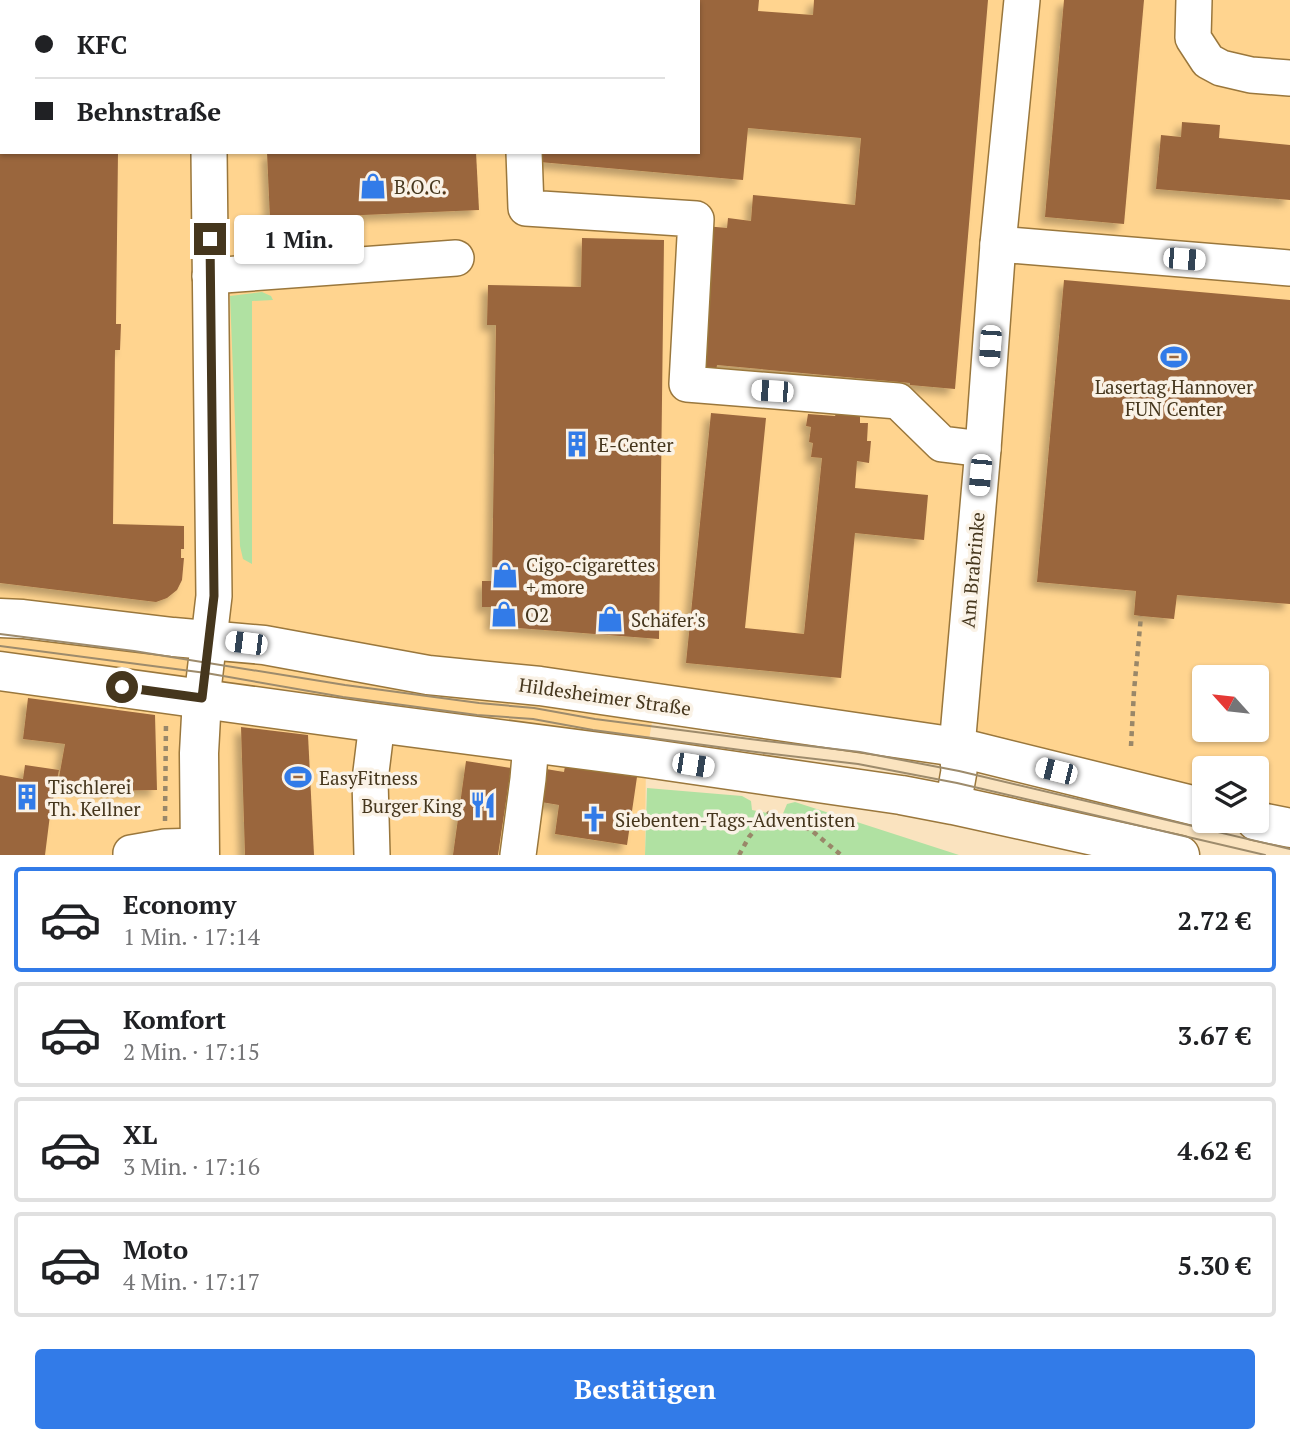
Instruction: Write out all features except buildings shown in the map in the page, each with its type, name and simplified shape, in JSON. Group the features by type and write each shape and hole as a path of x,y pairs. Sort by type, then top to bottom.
{"main road":[{"name":"Hildesheimer Straße","path":"0,618 274,647 428,675 540,686 957,747 1192,805"},
{"path":"0,671 377,723 529,761 646,758 847,787 953,805 1180,855"},
{"path":"186,696 199,753 189,849"},
{"path":"1269,824 1290,828"}],"street":[{"name":"Am Brabrinke","path":"953,805 959,771 957,747 998,244 1022,0"},
{"path":"1194,0 1193,38 1208,61 1221,68 1251,75 1290,78"},
{"path":"186,696 210,640 214,596 209,154"},
{"path":"524,154 526,208 696,219 687,384 898,401 942,444 983,449"},
{"path":"998,244 1290,268"},
{"path":"210,276 456,258"},
{"path":"372,855 370,780 377,723"},
{"path":"503,855 509,813 529,761"},
{"path":"518,855 529,761"},
{"path":"131,855 189,849"}],"path":[{"path":"1131,746 1141,616"},
{"path":"186,696 166,724 189,849"},
{"path":"739,855 749,836 769,813 811,830 841,855"}],"shaded area":[{"path":"700,0 1290,0 1290,828 1269,824 1269,756 1192,756 1192,806 656,698 646,758 645,855 0,855 0,154 700,154"}],"green space":[{"path":"262,292 273,300 252,301 252,564 243,559 240,546 230,296"},
{"path":"647,788 742,796 751,801 752,810 782,816 787,804 795,802 959,855 645,855"}],"tram line":[{"path":"0,634 134,651 345,685 860,752 959,771 1290,849"},
{"path":"0,646 206,673 343,697 477,715 533,719 593,730 858,764 957,783 1265,855"}],"place":[{"name":"B.O.C.","path":"373,186"},
{"name":"Lasertag Hannover FUN Center","path":"1174,357"},
{"name":"E-Center","path":"577,444"},
{"name":"Cigo-cigarettes + more","path":"505,575"},
{"name":"O2","path":"504,614"},
{"name":"Schäfer's","path":"610,619"},
{"name":"EasyFitness","path":"298,777"},
{"name":"Tischlerei Th. Kellner","path":"27,797"},
{"name":"Burger King","path":"483,805"},
{"name":"Siebenten-Tags-Adventisten","path":"594,819"}],"route":[{"path":"122,687 202,698 214,596 210,239"}]}
